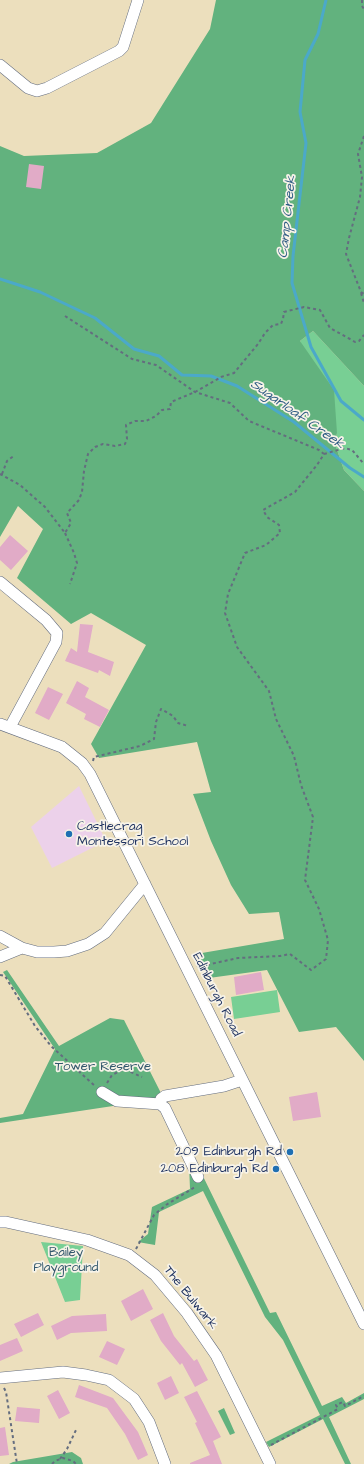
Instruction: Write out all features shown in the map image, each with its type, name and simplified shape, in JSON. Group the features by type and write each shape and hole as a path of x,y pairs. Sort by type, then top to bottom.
{"street":[{"path":"0,65 28,88 37,91 47,88 119,51 123,47 138,0"},
{"path":"0,582 46,620 57,633 56,642 5,726"},
{"name":"Edinburgh Road","path":"5,726 62,747 82,763 90,774 364,1324"},
{"path":"0,936 22,948 36,952 67,951 88,944 105,932 145,884"},
{"path":"0,957 22,948"},
{"path":"160,1104 161,1099 165,1096 224,1086 242,1080"},
{"path":"102,1092 117,1101 160,1104 165,1108 198,1177"},
{"name":"The Bulwark","path":"0,1222 6,1222 87,1240 132,1257 156,1275 187,1313 216,1355 270,1464"},
{"path":"2,1383 63,1372 109,1380 134,1399 149,1422 165,1464"}],"path":[{"path":"362,0 362,6 364,9"},
{"path":"364,136 358,154 362,177 360,197 346,254 364,303"},
{"path":"65,533 71,522 67,513 79,500 82,492 84,471 88,454 95,447 103,444 115,446 125,444 127,439 126,425 136,421 146,421 162,410 170,409 171,402 195,392 221,377 234,373 258,344 265,333 274,325 281,324 284,312 304,307 320,310 330,328 355,342 359,341 364,336"},
{"path":"65,316 132,359 156,364 195,392 230,403 249,421 319,450 324,454"},
{"path":"188,969 238,958 280,956 290,954 311,970 326,959 328,940 319,909 305,880 313,817 301,784 294,756 276,719 269,691 237,647 225,613 228,594 245,553 266,545 280,533 279,525 267,517 263,510 295,492 324,454 345,448 352,450 364,464"},
{"path":"15,455 7,461 1,474 20,485 45,507 65,533 77,563 70,584"},
{"path":"90,774 94,757 140,746 154,740 156,722 161,709 173,716 178,723 188,726"},
{"path":"0,974 5,976 36,1026 51,1046 102,1092 112,1075 124,1069 142,1076"},
{"path":"132,1257 154,1215 166,1205 197,1185 198,1177"},
{"path":"2,1383 6,1392 17,1464"},
{"path":"262,1449 338,1409 336,1405 343,1402 345,1406 364,1396"},
{"path":"52,1464 60,1459 67,1449 76,1430"},
{"path":"60,1459 63,1458 73,1461 76,1464"}],"shaded area":[{"name":"Castlecrag Montessori School","path":"79,786 106,841 52,868 31,827"}],"green space":[{"path":"216,0 364,0 364,386 313,331 300,341 334,390 337,433 335,444 344,470 364,491 364,1061 336,1027 299,1032 267,970 209,978 196,954 284,939 279,912 249,914 231,885 211,841 193,794 211,792 197,742 99,758 91,744 146,645 91,613 71,624 17,578 43,529 18,506 0,537 0,146 24,156 97,153 151,123 210,29"},
{"path":"313,331 364,386 364,491 344,470 335,444 337,433 300,341"},
{"name":"Tower Reserve","path":"7,970 59,1046 110,1018 124,1020 166,1103 162,1108 113,1106 0,1123 0,1118 23,1114 55,1049 3,972"},
{"path":"277,990 280,1012 234,1019 231,997"},
{"path":"195,1160 270,1313 276,1312 322,1406 342,1397 346,1403 364,1393 364,1399 329,1417 351,1464 345,1464 323,1419 269,1447 266,1442 320,1415 283,1340 265,1317 203,1191 159,1212 155,1245 138,1242 148,1234 152,1207 190,1189 189,1164"},
{"name":"Bailey Playground","path":"41,1242 83,1246 80,1300 65,1302"},
{"path":"224,1408 235,1433 230,1435 218,1411"},
{"path":"72,1452 81,1458 83,1464 9,1464 13,1462"}],"building":[{"path":"29,164 44,166 41,189 26,187"},
{"path":"10,535 28,551 11,570 0,560 0,547"},
{"path":"80,624 93,625 88,652 114,662 110,676 99,670 98,673 65,661 71,648 77,652"},
{"path":"77,681 89,688 85,697 109,710 100,727 84,719 86,714 66,703"},
{"path":"48,687 63,694 49,720 35,713"},
{"path":"261,972 264,990 236,995 234,977"},
{"path":"317,1092 321,1117 293,1121 289,1097"},
{"path":"143,1289 153,1309 131,1321 121,1301"},
{"path":"38,1313 44,1325 21,1337 14,1324"},
{"path":"163,1313 174,1336 194,1361 197,1359 208,1380 195,1387 182,1363 180,1365 161,1341 150,1320"},
{"path":"106,1314 107,1331 71,1333 57,1340 51,1326 72,1316"},
{"path":"17,1338 23,1351 0,1361 0,1345"},
{"path":"107,1341 125,1349 117,1365 99,1357"},
{"path":"171,1376 179,1393 165,1400 157,1383"},
{"path":"79,1385 113,1398 138,1432 148,1455 138,1460 125,1434 107,1408 75,1397"},
{"path":"58,1390 70,1413 59,1419 47,1396"},
{"path":"197,1391 221,1437 213,1441 222,1464 190,1464 210,1455 195,1423 197,1422 184,1397"},
{"path":"17,1407 40,1409 39,1423 15,1421"},
{"path":"5,1427 9,1455 0,1456 0,1428"}],"waterway":[{"name":"Camp Creek","path":"326,0 318,34 305,60 300,112 306,143 293,256 292,283 311,347 341,401 364,420"},
{"name":"Sugarloaf Creek","path":"0,279 40,292 95,318 134,349 159,356 182,375 211,376 237,386 294,422 350,468 364,477"}],"place":[{"name":"Castlecrag Montessori School","path":"69,834"},
{"name":"209 Edinburgh Rd","path":"290,1152"},
{"name":"208 Edinburgh Rd","path":"276,1169"}]}
